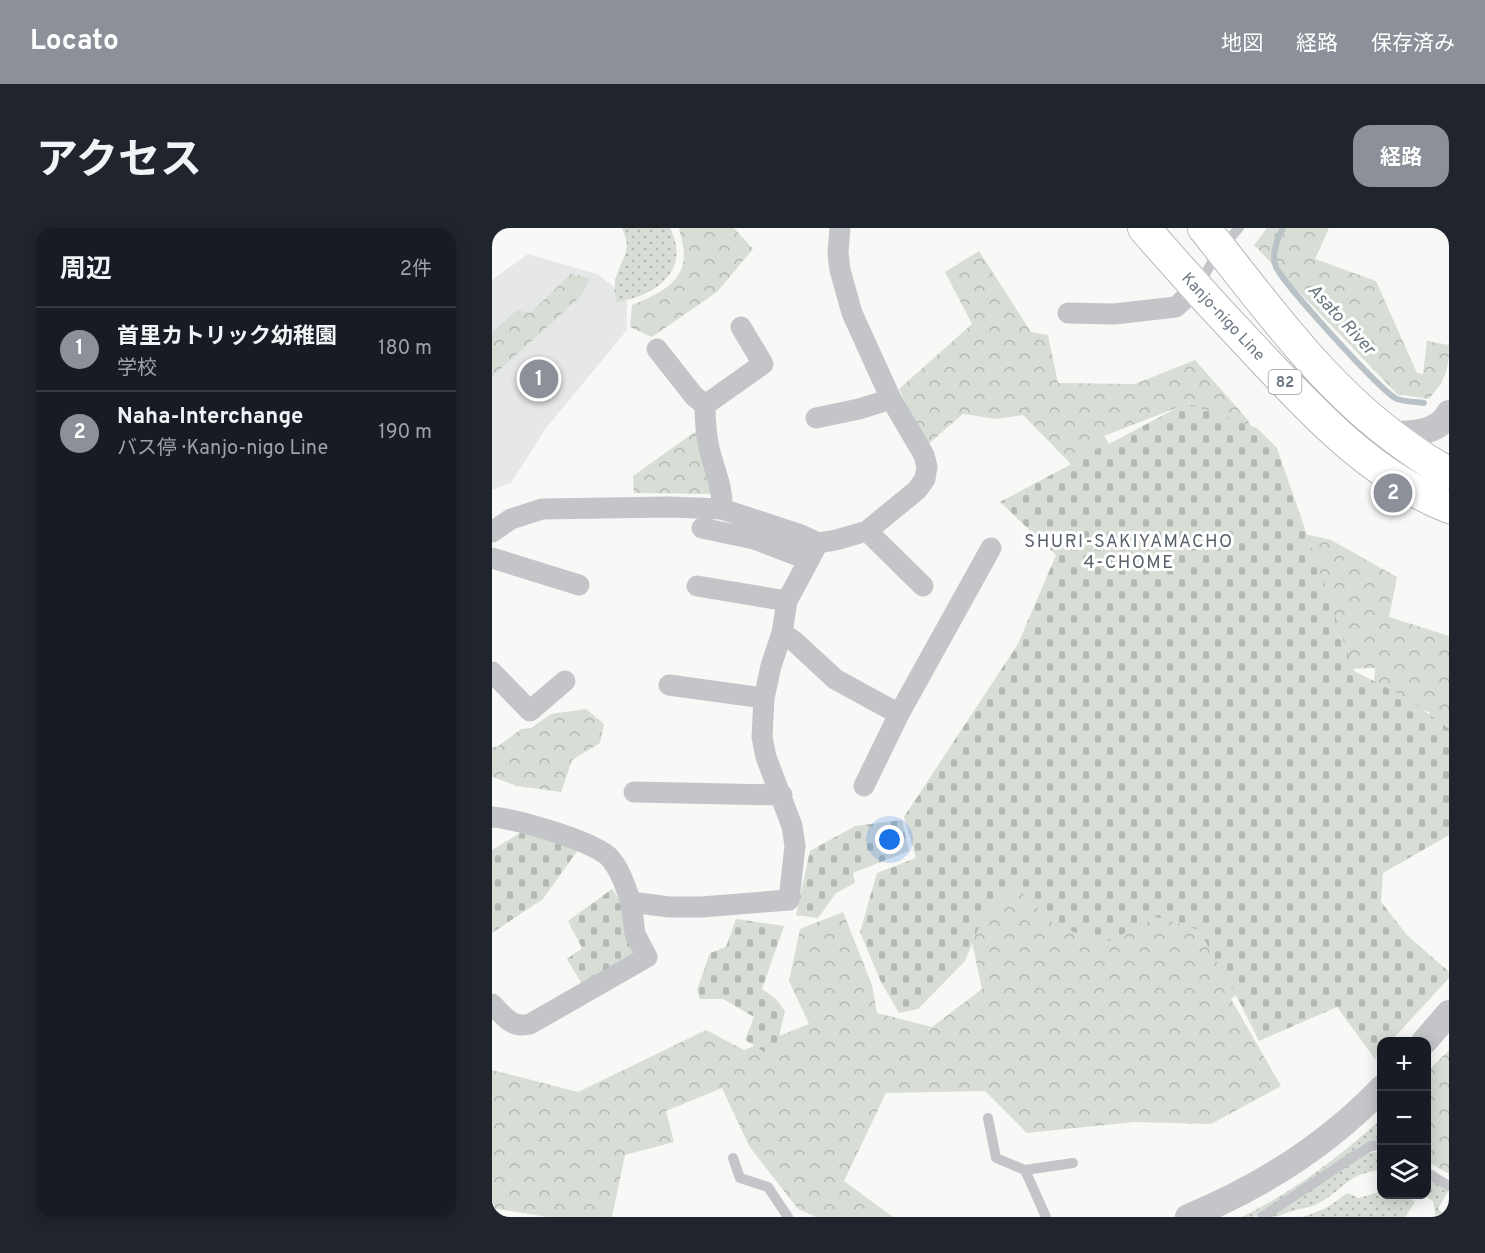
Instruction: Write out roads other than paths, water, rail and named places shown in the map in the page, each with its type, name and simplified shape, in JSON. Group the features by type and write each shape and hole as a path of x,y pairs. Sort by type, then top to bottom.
{"main road":[{"name":"Kanjo-nigo Line","path":"1144,228 1196,288 1329,428 1409,489 1449,507"},
{"name":"82","path":"1221,235 1316,366 1346,398 1389,434 1449,473"}],"street":[{"path":"631,902 669,907 701,907 789,900 795,846 792,826 782,795 773,777 762,736 764,698 782,633 787,601 814,551 837,540 867,531 917,490 925,479 927,467 924,455 891,399 852,313 837,253 840,228"},
{"path":"1068,314 1114,314 1176,307 1196,288"},
{"path":"705,405 763,364 741,327"},
{"path":"657,349 694,396 705,405"},
{"path":"816,418 860,409 891,399"},
{"path":"705,405 709,447 723,495 722,509"},
{"path":"1389,434 1412,434 1432,429 1449,413"},
{"path":"492,532 511,519 542,509 669,507 722,509 801,535 814,551"},
{"path":"702,528 814,551"},
{"path":"867,531 923,586"},
{"path":"864,786 899,714 991,548"},
{"path":"492,558 579,585"},
{"path":"698,586 787,601"},
{"path":"782,633 794,641 835,679 899,714"},
{"path":"492,672 530,711 565,681"},
{"path":"669,685 764,698"},
{"path":"634,792 782,795"},
{"path":"492,817 508,818 562,835 606,855 616,867 631,902 634,934 647,957 530,1024 522,1026 512,1024 492,1004"},
{"path":"1428,1037 1449,1013"},
{"path":"1188,1217 1226,1201 1294,1163 1339,1128 1379,1091"}],"lane":[{"path":"1196,288 1221,235"},
{"path":"988,1118 996,1158 1025,1170 1073,1163"},
{"path":"1262,1217 1356,1155 1371,1146 1377,1145"},
{"path":"733,1158 741,1178 768,1187 788,1217"},
{"path":"1025,1170 1046,1217"},
{"path":"1431,1175 1449,1186"}],"waterway":[{"name":"Asato River","path":"1283,228 1275,247 1274,257 1276,267 1282,277 1354,359 1388,393 1400,400 1424,403"}],"place":[{"name":"首里カトリック幼稚園","path":"539,379"},
{"name":"Naha-Interchange","path":"1393,493"}],"district":[{"name":"SHURI-SAKIYAMACHO 4-CHOME","path":"1129,551"}]}
